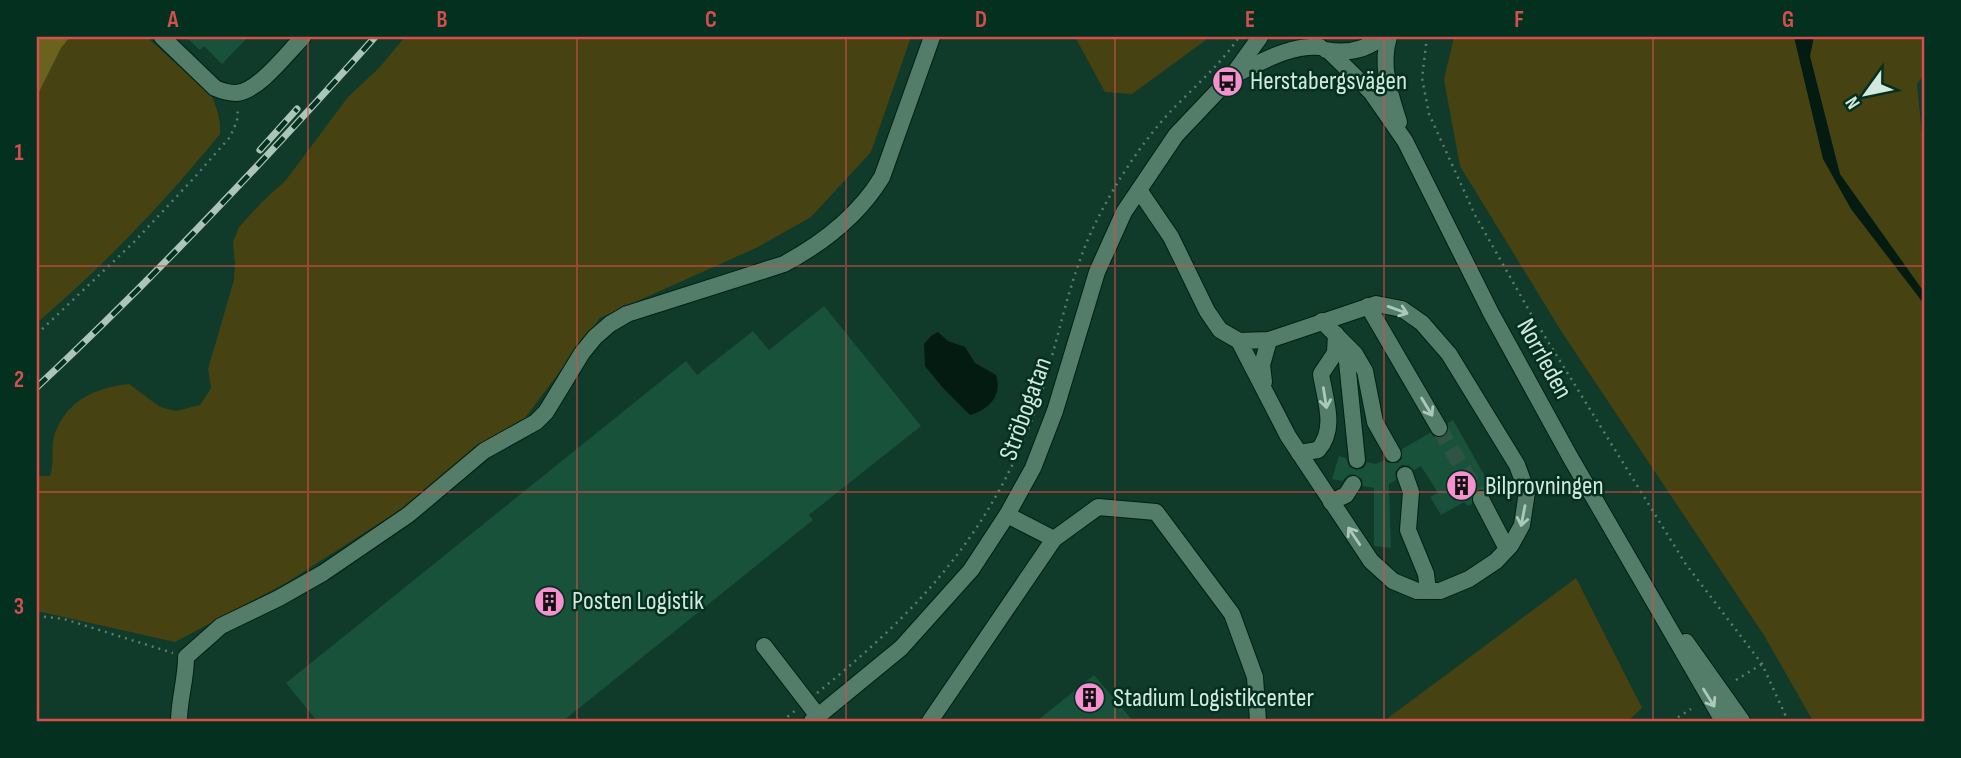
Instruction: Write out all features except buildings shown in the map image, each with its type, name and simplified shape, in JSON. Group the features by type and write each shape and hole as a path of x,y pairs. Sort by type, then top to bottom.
{"street":[{"path":"162,37 215,88 239,93 261,80 292,40"},
{"path":"179,721 178,704 186,679 186,657 220,626 323,573 408,515 484,451 536,422 546,412 582,353 610,324 627,314 784,264 824,239 854,213 882,177 932,37"},
{"name":"Ströbogatan","path":"815,719 910,639 971,570 1007,515 1033,468 1055,411 1097,272 1124,212 1176,135 1232,76 1260,37"},
{"path":"1305,37 1324,49 1371,92 1405,141"},
{"name":"Ströbogatan","path":"1232,76 1275,55 1304,46 1351,52 1371,46 1382,37"},
{"path":"1389,37 1386,73 1405,141"},
{"name":"Norrleden","path":"1405,141 1491,313 1651,596"},
{"path":"1139,190 1171,237 1207,311 1220,330 1239,341 1299,453 1371,561 1393,582 1417,591 1440,591 1469,579 1496,561 1507,549 1522,525 1527,492 1517,466 1449,354 1422,323 1402,309 1376,304 1269,340 1239,341"},
{"path":"1367,306 1439,428"},
{"path":"1322,321 1355,354 1365,371 1375,422 1393,454"},
{"path":"1299,453 1318,450 1327,440 1329,427 1321,374 1335,353 1336,334"},
{"path":"1336,334 1346,352 1357,460"},
{"path":"1265,388 1262,365 1269,340"},
{"path":"1405,475 1411,492 1408,530 1426,574 1429,591"},
{"path":"1331,502 1346,495 1353,484"},
{"path":"1481,499 1507,549"},
{"path":"930,721 1054,539 1098,507 1156,512 1232,614 1255,677 1258,721"},
{"path":"1007,515 1054,539"},
{"path":"1651,596 1723,721"},
{"path":"1651,596 1742,721"},
{"path":"764,646 807,701 815,719"}],"path":[{"path":"782,721 872,648 916,605 947,570 982,520 1010,469 1032,419 1079,269 1098,218 1132,162 1156,130 1239,37"},
{"path":"1427,37 1422,78 1429,114 1475,215 1531,314 1685,563 1762,664 1788,721"},
{"path":"37,334 134,242 230,137 237,121 239,93"},
{"path":"37,616 64,619 186,657"},
{"path":"1736,680 1762,664"},
{"path":"1672,721 1691,709"}],"shaded area":[{"path":"37,37 70,37 61,48 37,96"},
{"path":"70,37 147,37 212,97 216,105 220,134 133,233 37,323 37,96 61,48"},
{"path":"405,37 911,37 871,152 811,217 758,247 600,318 525,418 442,483 286,583 175,642 37,611 37,476 50,476 55,433 61,421 84,397 129,384 160,407 176,411 200,405 211,388 208,369 234,280 233,242 239,227 286,180 348,97 379,68"},
{"path":"1075,37 1210,37 1132,94 1105,92"},
{"path":"1454,37 1924,37 1924,75 1917,84 1924,156 1924,721 1813,721 1765,637 1563,334 1460,166 1444,80"},
{"path":"1794,37 1814,37 1810,56 1840,174 1924,292 1924,304 1851,209 1823,159"},
{"path":"938,332 948,341 965,347 975,363 996,375 996,396 983,410 970,415 925,366 924,344"},
{"path":"1576,578 1642,708 1628,721 1384,721"}],"tunnel":[{"path":"1439,428 1481,499"}],"railway":[{"path":"37,387 125,303 210,216 375,37"},
{"path":"260,150 297,109"}],"place":[{"name":"Herstabergsvägen","path":"1227,81"},
{"name":"Bilprovningen","path":"1462,486"},
{"name":"Posten Logistik","path":"549,601"},
{"name":"Stadium Logistikcenter","path":"1090,698"}]}
